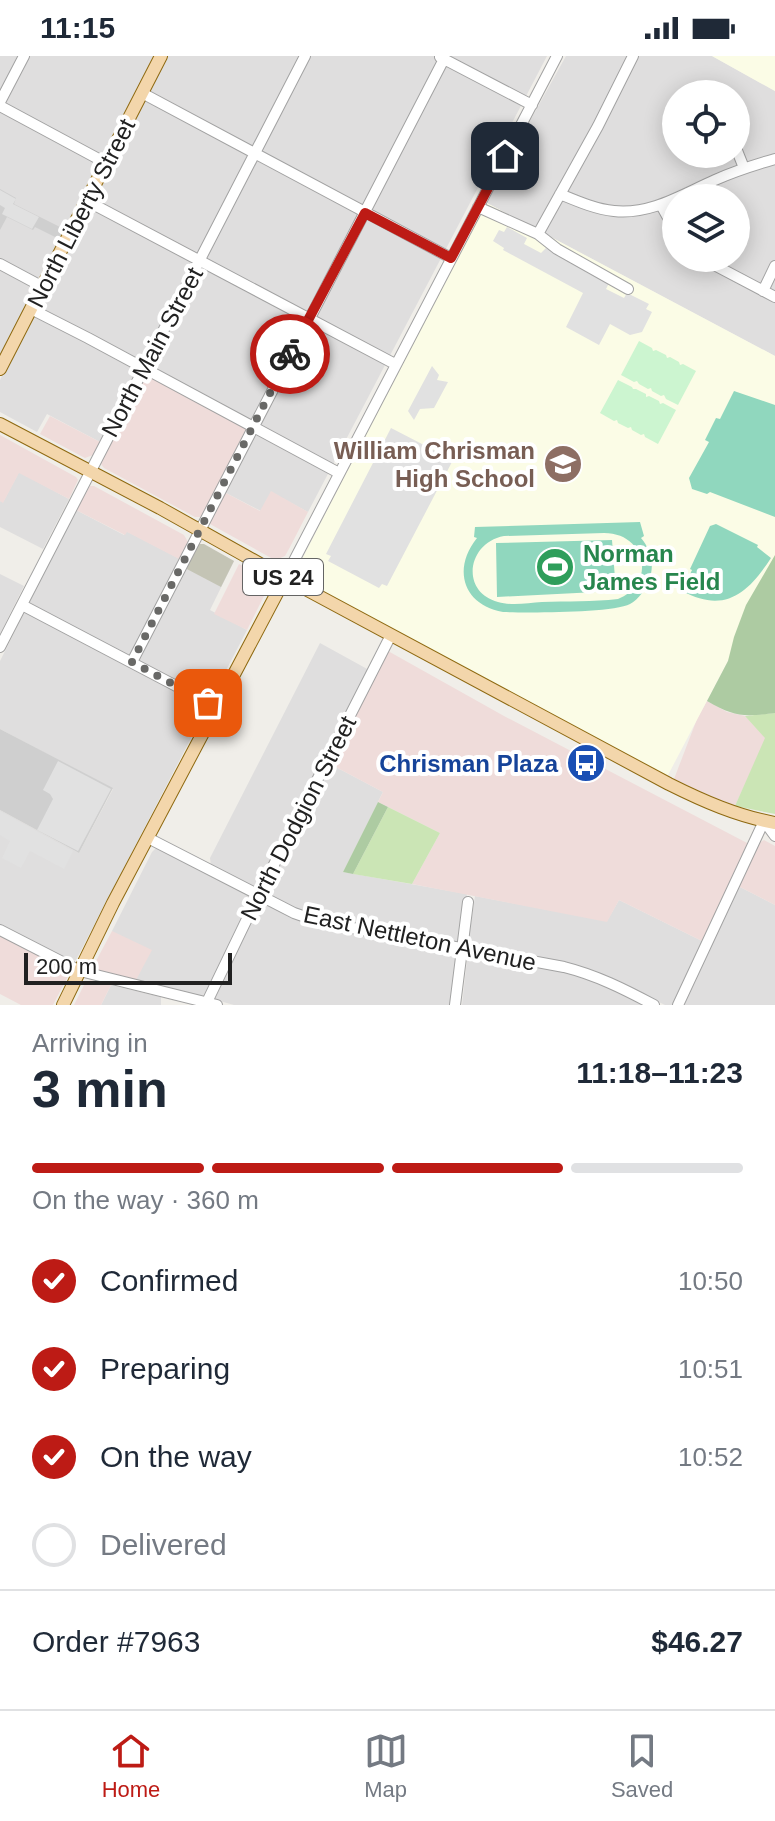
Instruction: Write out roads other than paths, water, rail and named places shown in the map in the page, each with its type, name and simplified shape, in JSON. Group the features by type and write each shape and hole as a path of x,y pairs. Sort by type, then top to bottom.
{"main road":[{"name":"North Liberty Street","path":"0,369 161,56"},
{"name":"US 24","path":"0,424 709,803 770,822"},
{"path":"63,1005 285,578"}],"street":[{"path":"24,56 0,104 106,163"},
{"name":"North Main Street","path":"0,647 305,56"},
{"path":"285,578 557,56"},
{"path":"538,234 633,56"},
{"path":"132,662 365,213 441,58 532,105"},
{"path":"142,93 451,258"},
{"path":"750,166 775,159"},
{"path":"560,194 614,211 636,211 661,205 744,168"},
{"path":"87,201 395,364"},
{"path":"478,207 538,234 557,249 628,289"},
{"path":"0,264 43,287"},
{"path":"763,291 775,266"},
{"path":"727,272 775,297"},
{"path":"31,309 339,473"},
{"path":"22,605 218,708"},
{"name":"North Dodgion Street","path":"212,1004 259,894 391,635"},
{"path":"770,822 775,836"},
{"path":"678,1005 770,822"},
{"name":"East Nettleton Avenue","path":"148,838 294,913 320,922 585,973 654,1005"},
{"path":"455,1005 468,902"},
{"path":"0,930 80,971 212,1004"},
{"path":"164,1005 169,993"}],"place":[{"name":"William Chrisman High School","path":"563,464"},
{"name":"Norman James Field","path":"555,567"},
{"name":"Chrisman Plaza","path":"586,763"}]}
